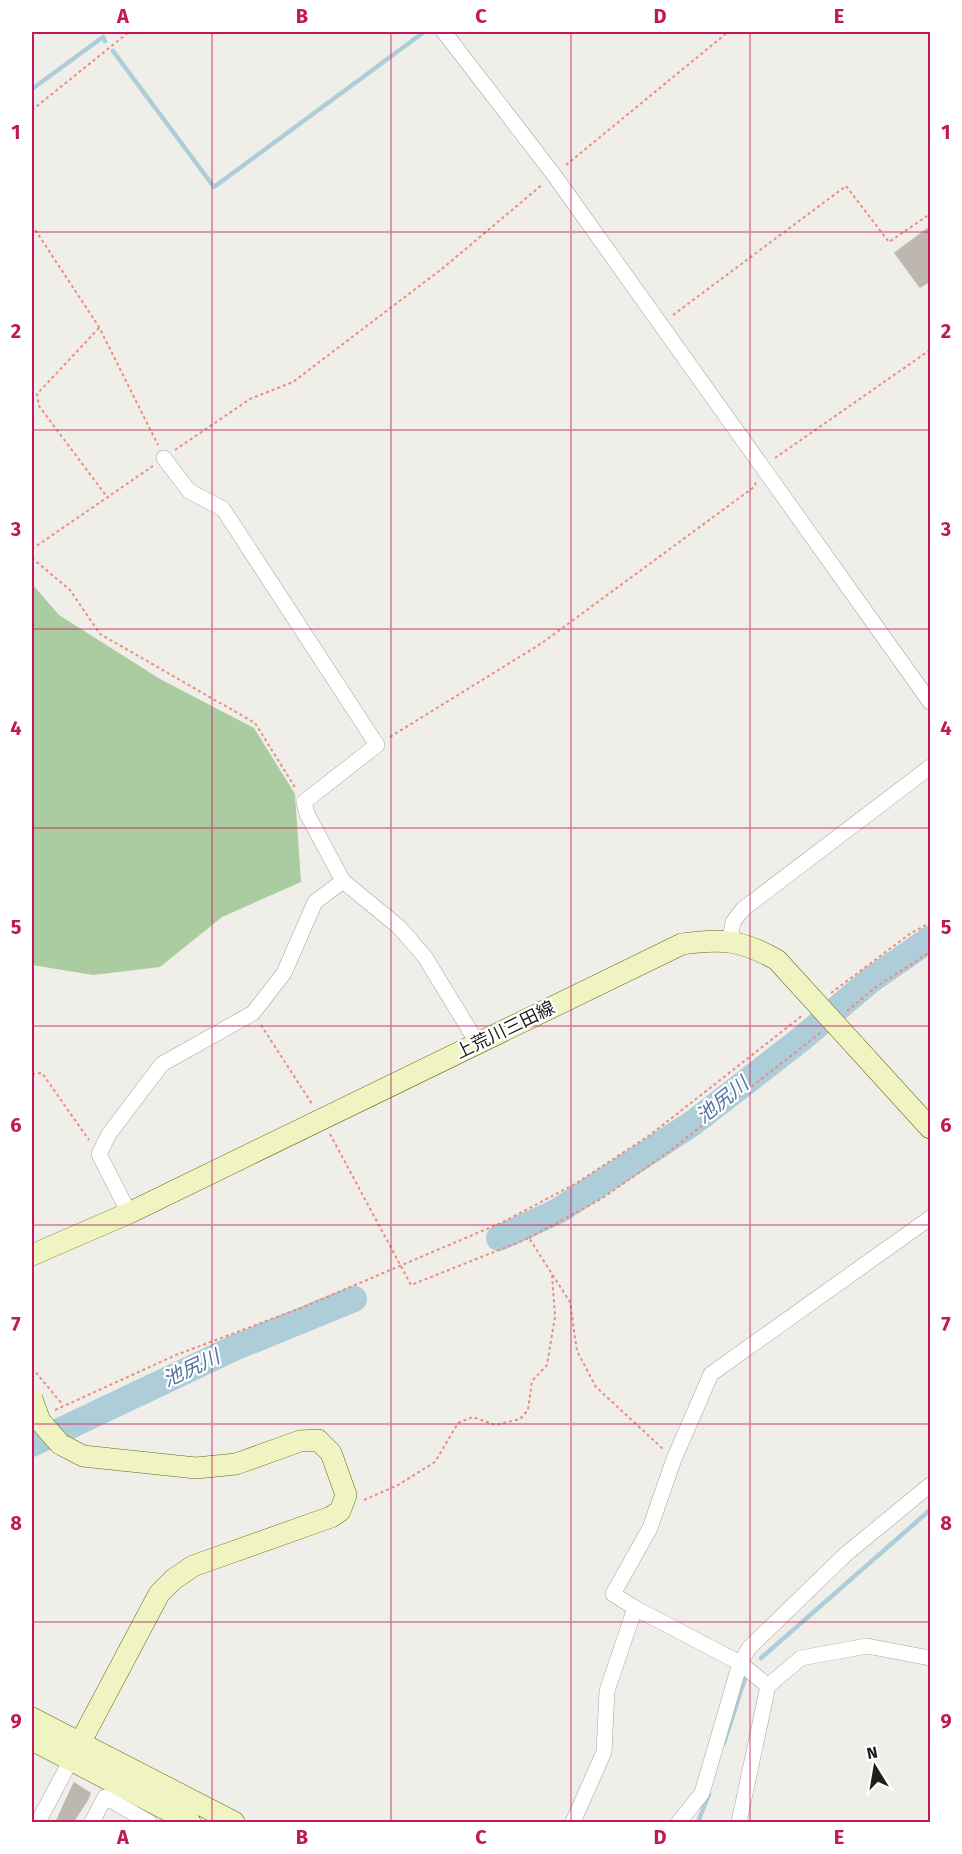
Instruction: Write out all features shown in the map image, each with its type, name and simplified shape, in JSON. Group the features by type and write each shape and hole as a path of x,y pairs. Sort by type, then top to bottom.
{"street":[{"path":"444,32 554,175 749,444 762,467 930,702"},
{"path":"164,458 189,491 223,509 377,745 304,802 307,814 344,881 399,927 424,957 477,1044"},
{"path":"730,940 733,922 743,909 930,767"},
{"path":"129,1213 99,1154 109,1134 162,1064 253,1013 284,973 315,902 344,881"},
{"name":"上荒川三田線","path":"32,1255 129,1213 674,947 709,940 730,940 755,947 777,960 930,1128"},
{"path":"768,1686 741,1663 635,1608 613,1594 650,1528 675,1459 711,1374 930,1218"},
{"path":"32,1399 40,1421 60,1444 83,1456 196,1468 236,1464 300,1441 318,1440 331,1453 346,1496 340,1511 331,1517 193,1566 174,1579 159,1594 38,1822"},
{"path":"679,1822 702,1793 741,1663 748,1648 846,1554 930,1485"},
{"path":"573,1822 604,1752 607,1691 635,1608"},
{"path":"740,1822 768,1686 801,1658 867,1646 898,1650 930,1658"},
{"path":"32,1718 76,1752 190,1822"},
{"path":"32,1740 76,1752 234,1822"},
{"path":"92,1822 105,1797 149,1822"}],"path":[{"path":"32,110 129,32"},
{"path":"32,549 250,399 293,382 443,268 728,32"},
{"path":"661,324 846,186 889,242 930,214"},
{"path":"32,225 99,327 164,458"},
{"path":"99,327 37,394 39,406 107,497"},
{"path":"377,745 542,643 754,487 762,467 930,350"},
{"path":"32,558 70,590 100,634 255,723 304,802"},
{"path":"47,1414 176,1355 301,1308 503,1222 575,1184 650,1135 818,1003 911,933 930,922"},
{"path":"253,1013 322,1117 411,1285 529,1238 601,1199 666,1154 876,987 930,952"},
{"path":"32,1074 42,1072 99,1154"},
{"path":"529,1238 570,1302 577,1351 596,1387 675,1459"},
{"path":"340,1511 398,1485 435,1462 458,1423 473,1417 495,1425 520,1419 528,1410 532,1381 547,1365 555,1317 551,1272"},
{"path":"32,1368 63,1405"}],"green space":[{"path":"32,584 59,615 160,679 254,728 295,794 301,882 222,917 160,967 93,975 32,965"}],"building":[{"path":"930,227 930,281 920,287 895,253"},
{"path":"74,1783 90,1793 88,1799 73,1822 56,1822"}],"waterway":[{"path":"113,51 214,187 424,32"},
{"path":"32,89 103,37 105,41"},
{"name":"池尻川","path":"499,1238 558,1211 693,1123 800,1040 871,980 930,939"},
{"name":"池尻川","path":"32,1444 234,1348 354,1299"},
{"path":"761,1658 930,1510"},
{"path":"724,1743 745,1678"},
{"path":"698,1822 709,1794"}]}
